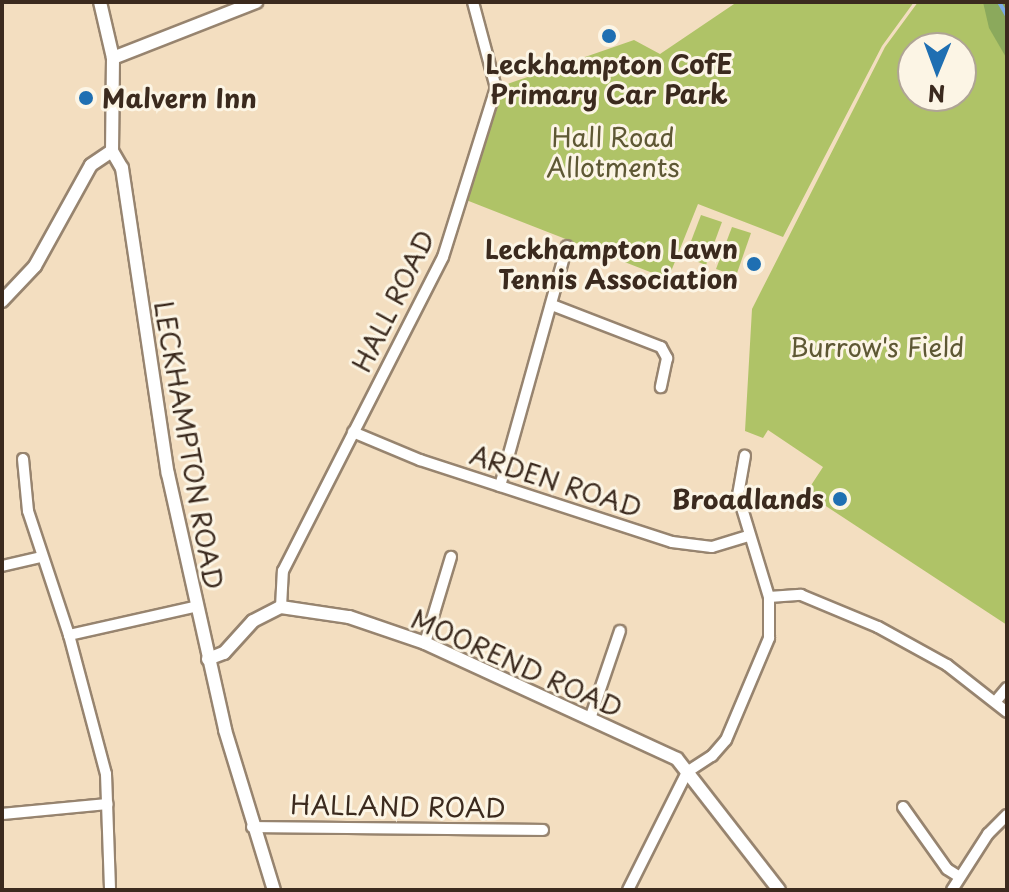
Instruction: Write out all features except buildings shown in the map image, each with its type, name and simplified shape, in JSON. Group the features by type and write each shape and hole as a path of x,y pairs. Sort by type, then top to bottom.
{"street":[{"name":"LECKHAMPTON ROAD","path":"100,2 113,58 112,151 122,168 168,474 194,607 252,827 274,890"},
{"path":"113,58 256,2"},
{"name":"HALL ROAD","path":"281,607 283,571 443,257 496,88 473,2"},
{"path":"2,301 35,266 91,165 112,151"},
{"path":"500,486 567,246"},
{"path":"552,305 661,347 667,358 661,387"},
{"name":"ARDEN ROAD","path":"353,432 500,486 690,547 712,547 749,536"},
{"path":"628,890 687,772 719,749 749,693 769,638 769,597 738,495 745,456"},
{"path":"23,459 28,511 69,635 99,746 108,804 110,890"},
{"path":"2,566 41,557"},
{"path":"425,643 451,557"},
{"path":"769,597 801,595 878,627 925,651 1007,712"},
{"path":"69,635 194,607"},
{"path":"208,659 224,653 253,621 281,607"},
{"name":"MOOREND ROAD","path":"281,607 349,617 425,643 657,748 687,772 779,890"},
{"path":"590,719 620,631"},
{"path":"996,701 1007,688"},
{"path":"2,814 108,804"},
{"path":"903,807 947,869 960,877"},
{"path":"952,890 1007,815"},
{"name":"HALLAND ROAD","path":"252,827 543,830"}],"green space":[{"name":"Hall Road Allotments","path":"737,2 914,2 882,46 783,237 698,204 668,279 461,198 496,88 634,40 660,54"},
{"name":"Burrow's Field","path":"918,2 983,2 1007,43 1007,625 806,493 823,467 768,430 763,438 745,431 752,309 885,47"},
{"path":"983,2 1007,2 1007,59 989,28"},
{"path":"701,215 722,222 706,265 685,257"},
{"path":"732,227 751,233 736,276 716,269"}],"waterway":[{"path":"999,2 1007,16"}],"place":[{"name":"Leckhampton CofE Primary Car Park","path":"609,36"},
{"name":"Malvern Inn","path":"86,98"},
{"name":"Leckhampton Lawn Tennis Association","path":"754,264"},
{"name":"Broadlands","path":"840,499"}]}
